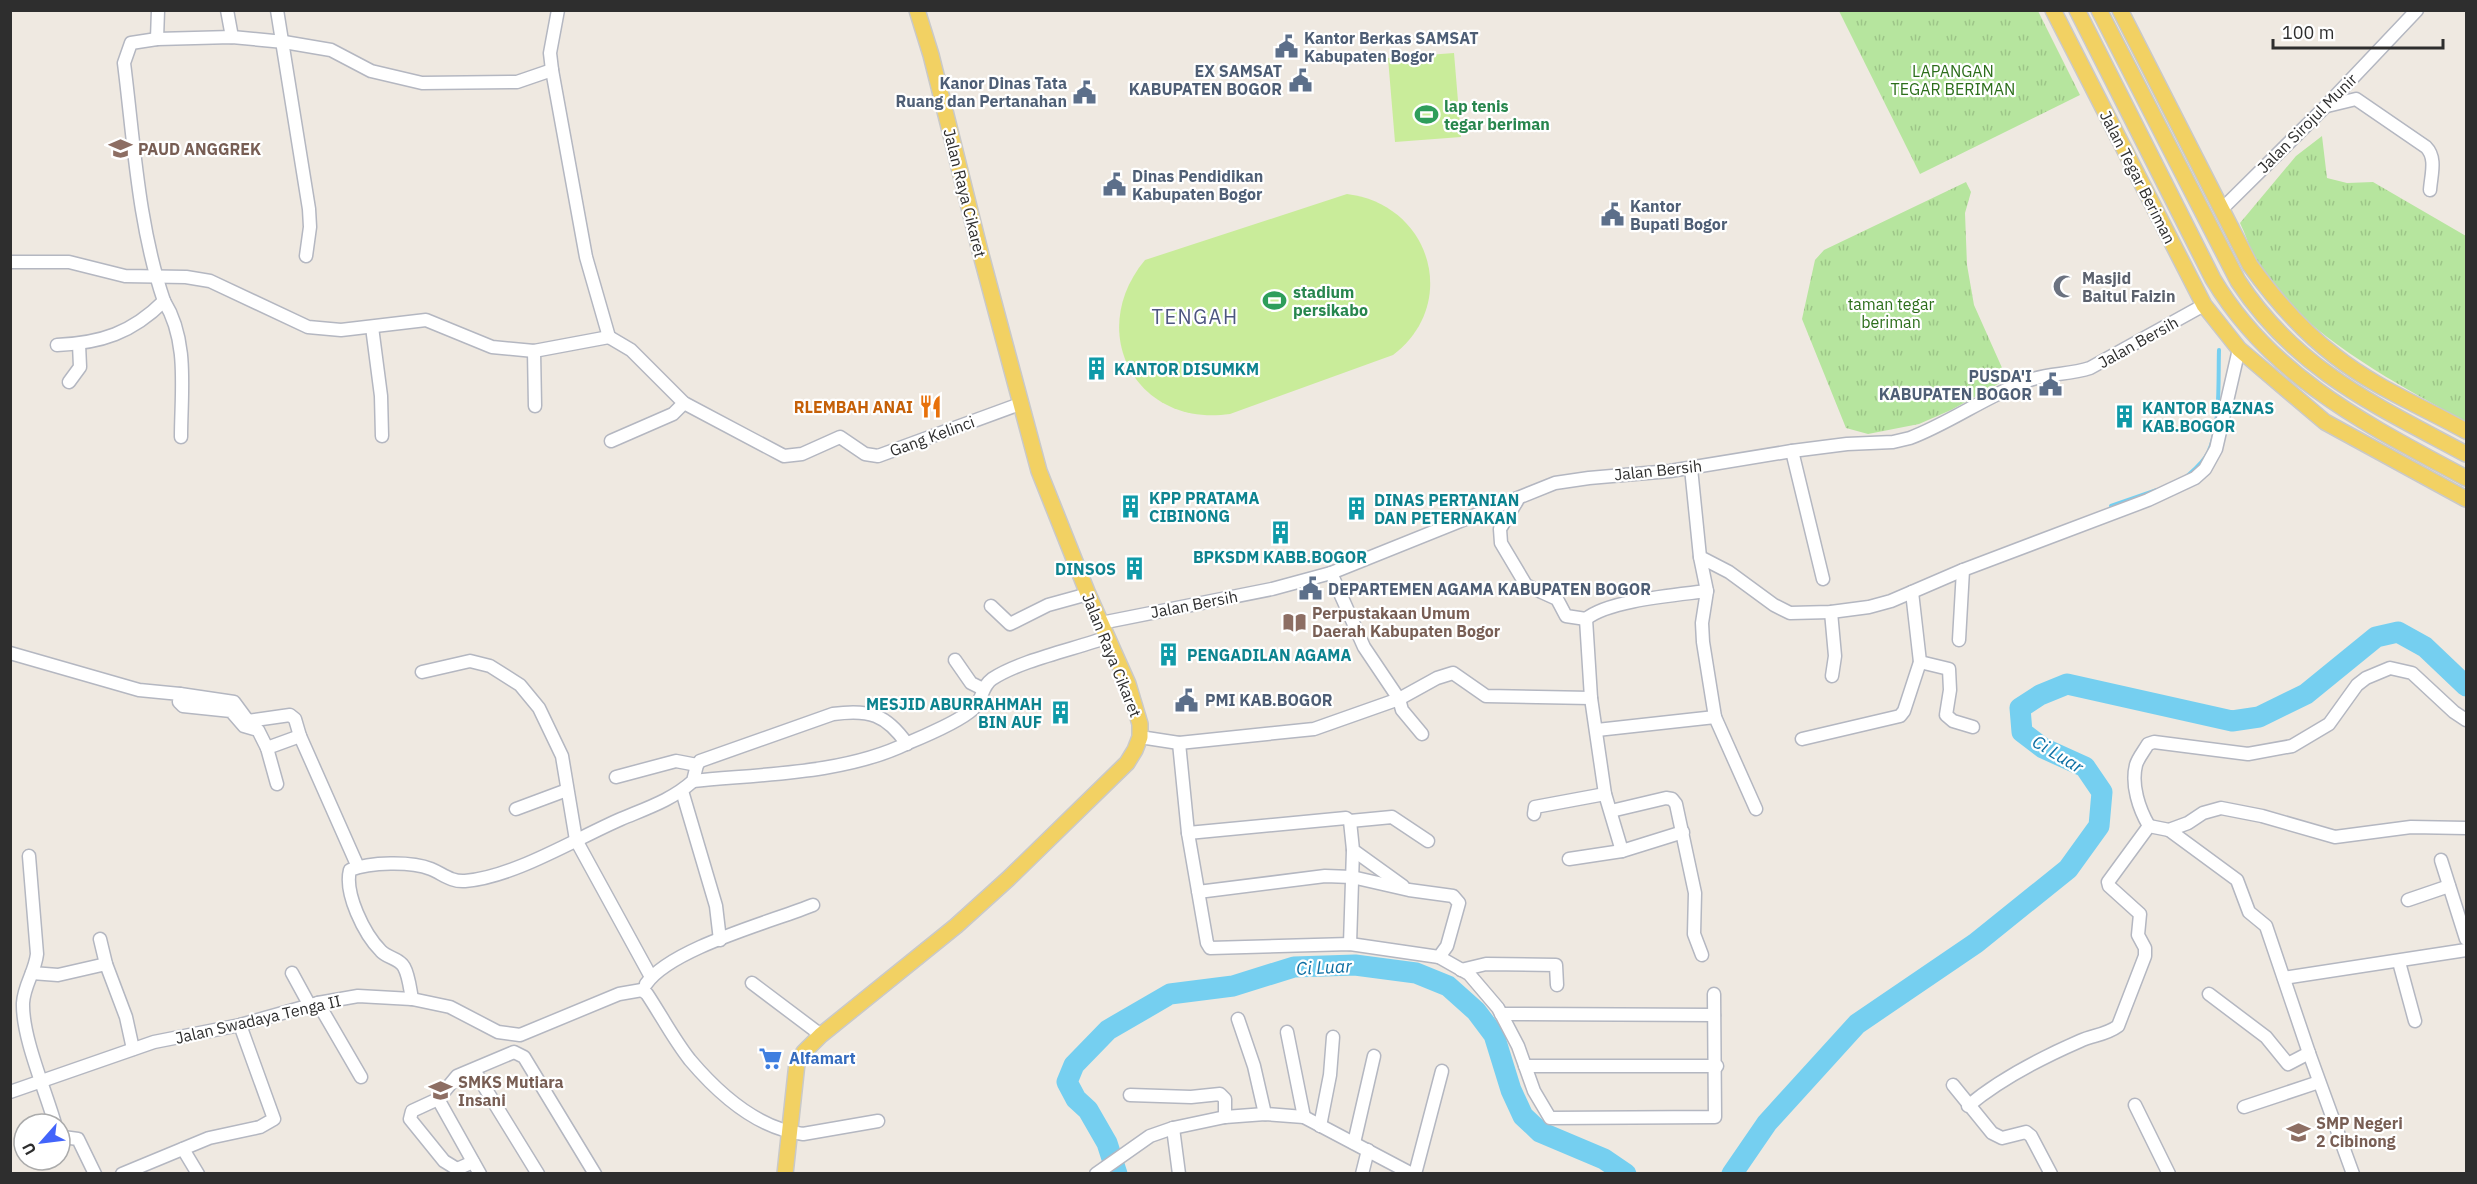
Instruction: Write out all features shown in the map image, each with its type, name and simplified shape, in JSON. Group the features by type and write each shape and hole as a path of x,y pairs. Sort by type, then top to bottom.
{"main road":[{"name":"Jalan Raya Cikaret","path":"785,1173 797,1063 804,1052 821,1035 956,926 1008,879 1127,763 1140,737 1140,723 1134,704 1039,471 931,55 917,10"},
{"name":"Jalan Tegar Beriman","path":"2054,10 2204,305 2239,349 2325,422 2466,499"},
{"name":"Jalan Tegar Beriman","path":"2077,10 2213,279 2240,320 2271,352 2328,400 2371,427 2460,474"},
{"path":"2099,10 2238,281 2253,304 2284,338 2344,387 2466,454"},
{"path":"2120,10 2250,266 2275,300 2302,328 2336,357 2375,383 2466,431"},
{"path":"2433,436 2453,424"},
{"path":"2427,477 2460,474"}],"street":[{"path":"157,39 158,10"},
{"path":"227,10 232,37"},
{"path":"277,10 284,42 309,209 310,227 306,256"},
{"path":"10,262 69,262 125,276 156,276 210,281 308,327 341,330 426,320 492,347 534,351 609,337 586,257 552,70 550,53 558,10"},
{"name":"Jalan Sirojul Munir","path":"2222,209 2326,106 2417,10"},
{"path":"181,437 182,365 176,325 164,301 156,276 143,212 123,63 131,43 157,39 232,37 284,42 331,51 371,71 422,83 517,82 552,70"},
{"path":"2326,106 2356,99 2426,147 2431,152 2433,161 2430,190"},
{"path":"57,345 105,340 150,315 164,301"},
{"name":"Jalan Bersih","path":"1101,623 1272,589 1331,573 1516,501 1556,483 1691,468 1792,451 1847,444 1893,442 1910,438 2025,381 2047,375 2071,374 2090,368 2204,305"},
{"path":"372,327 381,396 382,436"},
{"name":"Gang Kelinci","path":"609,337 631,350 684,403 784,456 802,454 840,436 865,454 878,456 1020,404"},
{"path":"69,382 80,367 79,344"},
{"path":"1699,551 1774,605 1790,612 1831,612 1869,607 1891,601 1963,570 2148,500 2195,478 2205,469 2216,449 2239,349"},
{"path":"534,351 535,406"},
{"path":"611,441 673,414 684,403"},
{"path":"1792,451 1823,579"},
{"path":"1691,468 1699,551 1707,591 1702,623 1703,642 1715,717 1756,808"},
{"path":"1516,501 1500,529 1501,543 1526,585 1557,599 1566,616 1586,619 1596,612 1632,603 1707,591"},
{"path":"1959,640 1963,570"},
{"path":"1331,573 1357,634 1399,699 1402,710 1422,734"},
{"path":"1802,739 1900,716 1904,711 1920,662 1912,592"},
{"path":"991,606 1010,624 1048,605 1088,594"},
{"path":"1831,612 1835,656 1832,676"},
{"path":"1586,619 1591,698 1605,794 1622,851"},
{"path":"693,781 833,766 880,755 972,711 980,701 983,689 994,678 1026,664 1108,637"},
{"path":"10,653 139,690 234,702 248,721 290,715 295,719 300,736 358,867"},
{"path":"955,660 972,683 983,689"},
{"path":"422,672 470,661 490,666 520,685 539,708 562,756 576,840 651,977"},
{"path":"1920,662 1949,669 1950,690 1946,715 1953,721 1973,728"},
{"path":"2149,826 2143,815 2134,780 2136,763 2148,744 2154,742 2248,754 2292,746 2329,724 2357,685 2366,678 2390,668 2412,673 2466,720"},
{"path":"1140,737 1179,743 1314,729 1399,699 1437,678 1453,673 1486,696 1591,698"},
{"path":"180,694 179,702 183,706 231,711 244,726 258,730 267,747 277,784"},
{"path":"616,777 676,761 697,765 833,714 856,710 875,714 895,727 907,744"},
{"path":"1597,730 1715,717"},
{"path":"267,747 300,736"},
{"path":"1179,743 1188,833 1207,943 1210,948 1350,944 1439,957 1469,974 1501,1014 1525,1066 1533,1091 1550,1118 1715,1116 1717,1066 1714,994"},
{"path":"412,999 405,968 400,962 381,953 356,912 347,881 350,870 358,867 401,863 430,869 447,879 464,881 508,871 668,800 693,781 697,765"},
{"path":"516,809 567,790"},
{"path":"682,791 716,906 720,940"},
{"path":"1534,814 1536,806 1549,806 1605,794"},
{"path":"1611,811 1666,798 1672,799 1676,804 1695,893 1694,934 1702,955"},
{"path":"2169,830 2188,823 2203,813 2221,808 2262,816 2335,837 2410,827 2466,828"},
{"path":"1188,833 1346,818 1350,821 1392,817 1428,841"},
{"path":"1350,821 1353,850 1350,944"},
{"path":"2149,826 2169,830 2237,880 2248,912 2266,926 2319,1082 2353,1173"},
{"path":"1968,1106 2025,1068 2082,1039 2109,1033 2118,1026 2145,956 2145,948 2138,935 2140,914 2109,886 2108,882 2149,826"},
{"path":"1569,859 1622,851 1683,832"},
{"path":"1353,850 1409,890"},
{"path":"29,856 37,941 36,962 25,986 23,1005 28,1038 51,1112"},
{"path":"2441,860 2464,921 2466,939"},
{"path":"1198,892 1325,876 1352,877 1457,898 1458,909 1447,946 1439,957"},
{"path":"2408,900 2449,886"},
{"path":"813,905 720,940 678,959 651,977 642,990 647,994 690,1059 723,1092 754,1118 791,1132 812,1133 878,1121"},
{"path":"100,939 133,1049"},
{"path":"2284,978 2466,950"},
{"path":"2399,962 2415,1020"},
{"path":"32,972 50,975 72,973 106,964"},
{"path":"1461,970 1486,964 1556,965 1557,985"},
{"path":"292,972 361,1077"},
{"path":"752,982 821,1035"},
{"name":"Jalan Swadaya Tenga II","path":"10,1092 43,1083 133,1049 240,1025 314,1004 358,996 412,999 450,1008 498,1032 520,1035 619,994 642,990"},
{"path":"2209,994 2266,1037 2288,1064 2309,1053"},
{"path":"1501,1014 1714,1015"},
{"path":"1238,1019 1254,1066 1265,1114"},
{"path":"122,1173 209,1138 260,1127 274,1119 240,1025"},
{"path":"1287,1032 1304,1117"},
{"path":"1320,1126 1330,1075 1333,1037"},
{"path":"473,1162 458,1169 444,1161 410,1119 412,1111 438,1099 457,1076 514,1052 524,1057 595,1173"},
{"path":"1354,1143 1374,1056"},
{"path":"1525,1066 1717,1066"},
{"path":"474,1070 538,1173"},
{"path":"1099,1171 1150,1136 1173,1128 1226,1117 1265,1114 1304,1117 1414,1173 1442,1071"},
{"path":"2244,1107 2319,1082"},
{"path":"1953,1085 1968,1106 1992,1132 2002,1138 2026,1132 2031,1136 2051,1173"},
{"path":"1130,1095 1191,1097 1220,1094 1225,1099 1226,1117"},
{"path":"438,1099 480,1173"},
{"path":"2135,1105 2169,1173"},
{"path":"1173,1128 1179,1173"},
{"path":"72,1138 78,1139 95,1173"},
{"path":"183,1149 198,1173"},
{"path":"1362,1173 1368,1150"}],"green space":[{"name":"LAPANGAN TEGAR BERIMAN","path":"1839,11 2038,11 2080,95 1920,174"},
{"name":"lap tenis tegar beriman","path":"1454,53 1461,137 1395,142 1388,58"},
{"path":"2322,136 2327,178 2347,183 2373,182 2466,236 2466,422 2383,375 2327,337 2301,316 2279,293 2257,264 2240,223 2296,156"},
{"name":"taman tegar beriman","path":"1966,182 1971,192 1965,213 1967,265 1974,305 2007,379 1951,410 1919,424 1868,434 1846,428 1802,319 1815,260 1824,250"},
{"name":"stadium persikabo","path":"1347,194 1376,202 1399,216 1416,236 1427,259 1430,284 1426,309 1414,334 1393,355 1230,414 1197,414 1169,406 1146,390 1130,369 1121,344 1120,316 1128,288 1145,260"}],"waterway":[{"path":"2186,477 2204,460 2212,442 2218,402 2219,350"},
{"path":"2111,506 2157,490"},
{"name":"Ci Luar","path":"1732,1174 1767,1123 1857,1024 1976,943 2068,869 2099,826 2102,792 2085,767 2043,748 2022,732 2020,708 2040,695 2067,684 2232,721 2259,717 2306,694 2376,637 2398,632 2425,647 2466,686"},
{"name":"Ci Luar","path":"1117,1174 1107,1143 1088,1110 1076,1099 1067,1082 1074,1065 1108,1030 1170,994 1233,986 1294,967 1355,965 1416,973 1448,986 1476,1011 1494,1035 1511,1090 1523,1116 1540,1132 1604,1159 1626,1174"}],"place":[{"name":"Kantor Berkas SAMSAT Kabupaten Bogor","path":"1286,47"},
{"name":"EX SAMSAT KABUPATEN BOGOR","path":"1300,80"},
{"name":"Kanor Dinas Tata Ruang dan Pertanahan","path":"1085,92"},
{"name":"lap tenis tegar beriman","path":"1426,115"},
{"name":"PAUD ANGGREK","path":"120,149"},
{"name":"Dinas Pendidikan Kabupaten Bogor","path":"1114,185"},
{"name":"Kantor Bupati Bogor","path":"1612,215"},
{"name":"Masjid Baitul Faizin","path":"2064,287"},
{"name":"stadium persikabo","path":"1275,301"},
{"name":"KANTOR DISUMKM","path":"1096,369"},
{"name":"PUSDA'I KABUPATEN BOGOR","path":"2050,385"},
{"name":"RLEMBAH ANAI","path":"931,407"},
{"name":"KANTOR BAZNAS KAB.BOGOR","path":"2124,417"},
{"name":"KPP PRATAMA CIBINONG","path":"1131,507"},
{"name":"DINAS PERTANIAN DAN PETERNAKAN","path":"1356,509"},
{"name":"BPKSDM KABB.BOGOR","path":"1280,532"},
{"name":"DINSOS","path":"1134,569"},
{"name":"DEPARTEMEN AGAMA KABUPATEN BOGOR","path":"1310,589"},
{"name":"Perpustakaan Umum Daerah Kabupaten Bogor","path":"1294,622"},
{"name":"PENGADILAN AGAMA","path":"1169,655"},
{"name":"PMI KAB.BOGOR","path":"1187,700"},
{"name":"MESJID ABURRAHMAH BIN AUF","path":"1060,713"},
{"name":"Alfamart","path":"771,1058"},
{"name":"SMKS Mutiara Insani","path":"440,1091"},
{"name":"SMP Negeri 2 Cibinong","path":"2298,1132"}],"district":[{"name":"TENGAH","path":"1195,316"}]}
